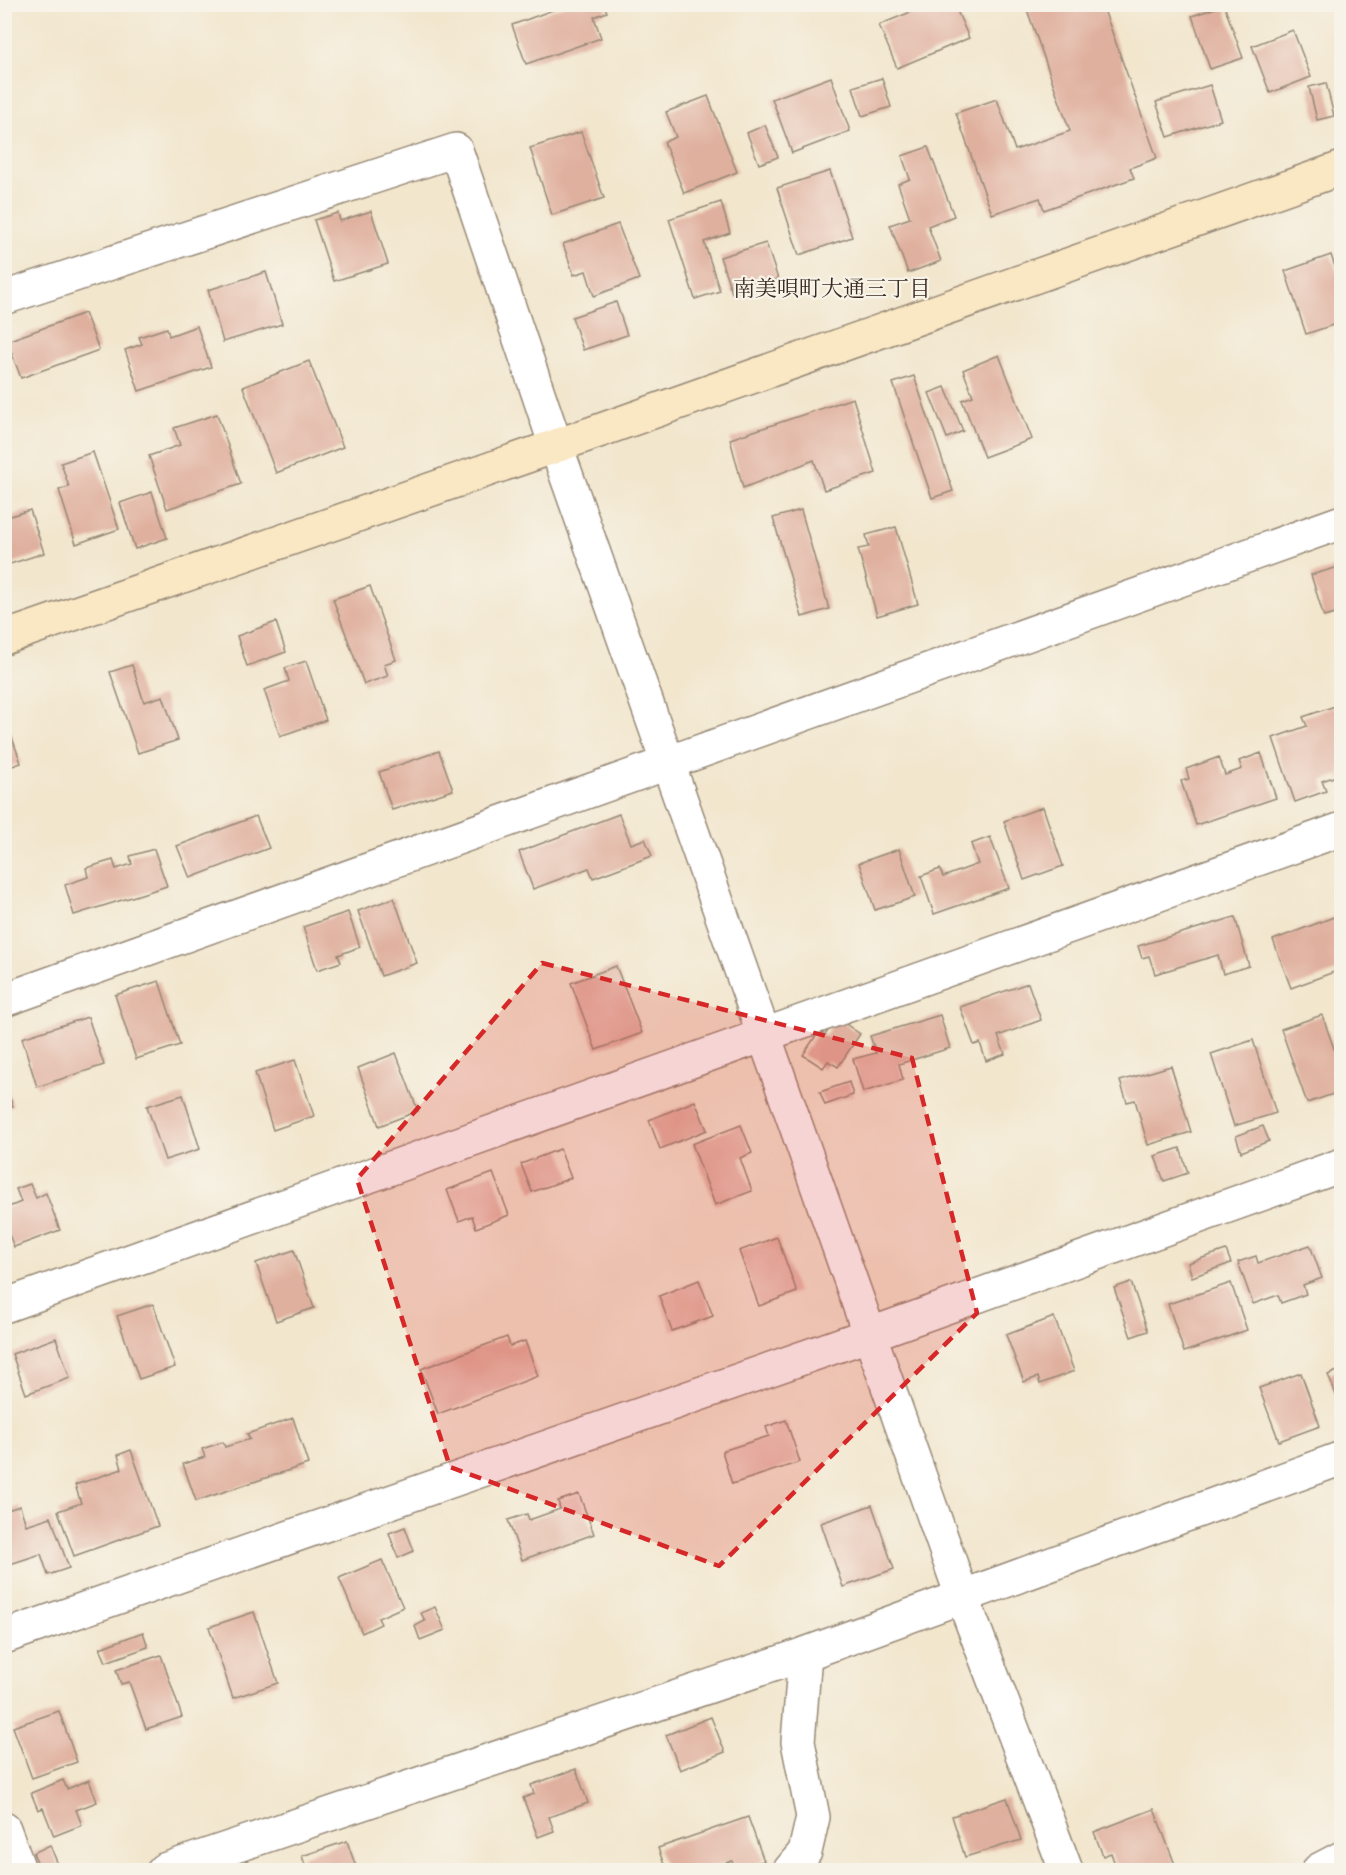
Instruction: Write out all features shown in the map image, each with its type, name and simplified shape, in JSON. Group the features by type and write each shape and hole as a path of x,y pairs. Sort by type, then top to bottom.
{"street":[{"path":"4,298 456,150 556,446 962,1596 1066,1870"},
{"path":"4,638 556,446 1341,168"},
{"path":"4,1000 1341,522"},
{"path":"4,1306 1341,829"},
{"path":"4,1637 871,1334 1341,1165"},
{"path":"164,1870 805,1654 1341,1458"},
{"path":"790,1870 805,1852 813,1817 798,1742 805,1654"},
{"path":"4,1829 19,1870"}],"highlighted area":[{"path":"542,963 912,1058 977,1313 719,1566 450,1467 357,1179"}],"building":[{"path":"569,4 604,4 607,12 594,17 601,38 526,64 512,25"},
{"path":"930,4 954,4 969,38 897,68 879,25"},
{"path":"1025,4 1102,4 1157,158 1130,168 1134,178 1044,210 1040,198 992,214 956,113 997,99 1015,150 1070,131"},
{"path":"1224,5 1243,58 1210,69 1192,16"},
{"path":"1293,30 1311,77 1270,93 1252,46"},
{"path":"831,77 850,131 792,153 772,99"},
{"path":"882,78 891,107 862,116 853,87"},
{"path":"1326,83 1334,116 1317,120 1309,87"},
{"path":"1210,85 1221,120 1168,137 1156,102"},
{"path":"708,96 737,172 684,193 664,142 676,137 666,112"},
{"path":"765,125 778,157 759,164 747,133"},
{"path":"581,132 604,198 552,215 530,148"},
{"path":"928,147 954,216 928,226 941,261 908,273 890,225 910,218 898,184 910,179 902,156"},
{"path":"830,171 852,237 799,255 777,188"},
{"path":"721,202 730,233 704,242 720,291 695,299 669,219"},
{"path":"371,211 388,264 334,281 314,220 338,213 340,221"},
{"path":"618,224 639,279 594,296 586,271 574,275 563,244"},
{"path":"766,243 778,279 732,293 720,257"},
{"path":"1331,255 1342,287 1342,322 1306,334 1285,271"},
{"path":"266,272 282,324 223,342 208,290"},
{"path":"616,302 627,335 583,350 572,317"},
{"path":"85,313 99,350 21,378 7,341"},
{"path":"197,326 211,367 139,391 125,350 142,344 139,337 167,328 169,336"},
{"path":"999,355 1032,439 984,457 962,400 973,396 963,370"},
{"path":"309,361 343,447 276,473 243,387"},
{"path":"914,376 953,491 932,498 893,383"},
{"path":"945,387 963,431 947,438 929,393"},
{"path":"853,398 876,473 824,490 814,460 743,488 730,439"},
{"path":"217,414 241,484 167,509 149,456 180,445 174,428"},
{"path":"93,452 119,529 76,544 59,490 69,487 61,463"},
{"path":"152,492 167,538 135,549 120,503"},
{"path":"30,510 44,553 4,566 4,518"},
{"path":"801,510 829,609 802,617 773,518"},
{"path":"896,527 918,604 877,616 858,549 869,547 866,535"},
{"path":"1342,566 1342,612 1324,617 1311,575"},
{"path":"370,586 396,660 384,664 388,676 364,684 333,599"},
{"path":"276,622 286,652 247,666 237,636"},
{"path":"306,661 326,720 280,736 264,690 289,681 285,668"},
{"path":"132,665 144,702 163,696 178,740 138,753 110,672"},
{"path":"1338,705 1341,715 1341,781 1339,775 1322,781 1326,791 1295,802 1273,738 1307,726 1303,717"},
{"path":"10,732 21,763 4,769 4,734"},
{"path":"439,751 453,790 392,810 379,772"},
{"path":"1261,753 1276,798 1196,825 1181,781 1189,779 1186,769 1219,757 1225,775 1242,769 1239,761"},
{"path":"1043,807 1063,866 1024,880 1004,821"},
{"path":"619,814 631,844 645,839 652,856 593,878 589,868 533,889 519,852"},
{"path":"256,816 269,848 190,878 177,846"},
{"path":"990,837 1009,888 934,914 921,876 940,869 943,877 978,864 971,844"},
{"path":"154,849 167,886 74,915 65,885 88,877 86,868 113,860 116,869 132,864 130,856"},
{"path":"899,849 915,897 875,910 859,863"},
{"path":"394,898 417,963 381,976 358,911"},
{"path":"348,912 360,947 338,955 341,962 317,970 303,927"},
{"path":"1339,915 1342,923 1342,969 1291,988 1273,940"},
{"path":"1235,917 1249,966 1223,974 1218,955 1155,974 1149,956 1142,958 1138,946"},
{"path":"616,966 642,1033 596,1050 571,983"},
{"path":"159,981 180,1045 136,1059 115,995"},
{"path":"1028,983 1041,1020 998,1036 1005,1054 986,1061 980,1043 974,1045 960,1007"},
{"path":"940,1015 950,1048 899,1064 903,1080 863,1092 853,1059 876,1053 870,1036"},
{"path":"1322,1015 1342,1071 1342,1091 1307,1103 1281,1029"},
{"path":"88,1017 104,1065 37,1087 22,1038"},
{"path":"837,1018 860,1034 838,1067 828,1061 823,1068 803,1055 819,1031 825,1035"},
{"path":"1253,1040 1276,1113 1234,1126 1211,1054"},
{"path":"396,1053 418,1111 379,1126 358,1068"},
{"path":"295,1060 314,1116 273,1130 255,1073"},
{"path":"1171,1066 1191,1132 1148,1145 1135,1100 1127,1102 1120,1081"},
{"path":"849,1082 853,1095 825,1105 820,1092"},
{"path":"4,1083 13,1106 4,1109"},
{"path":"183,1095 200,1149 165,1160 147,1106"},
{"path":"695,1101 707,1130 660,1149 649,1120"},
{"path":"741,1125 752,1153 740,1158 752,1191 715,1205 692,1144"},
{"path":"1263,1126 1269,1141 1241,1152 1236,1136"},
{"path":"1180,1148 1188,1173 1164,1181 1155,1156"},
{"path":"560,1149 571,1178 532,1192 521,1164"},
{"path":"493,1173 509,1215 476,1228 472,1216 459,1221 447,1190"},
{"path":"30,1184 36,1198 46,1193 60,1230 14,1247 4,1222 4,1209 21,1202 16,1189"},
{"path":"777,1237 797,1292 759,1306 739,1251"},
{"path":"1310,1245 1322,1278 1303,1285 1306,1294 1281,1303 1278,1295 1253,1304 1238,1262 1256,1256 1258,1263"},
{"path":"294,1250 314,1308 276,1321 256,1263"},
{"path":"1226,1250 1231,1263 1192,1277 1188,1263"},
{"path":"699,1280 713,1316 672,1331 659,1296"},
{"path":"1131,1282 1148,1331 1131,1337 1114,1288"},
{"path":"1231,1283 1247,1330 1184,1352 1168,1304"},
{"path":"153,1304 175,1367 139,1379 117,1316"},
{"path":"1054,1317 1074,1371 1040,1384 1038,1377 1024,1382 1006,1335"},
{"path":"507,1337 510,1346 525,1341 538,1376 438,1414 421,1369"},
{"path":"56,1338 70,1378 26,1394 12,1354"},
{"path":"1342,1369 1342,1407 1341,1407 1328,1375"},
{"path":"1301,1373 1320,1426 1279,1441 1259,1388"},
{"path":"293,1418 308,1464 196,1501 183,1464 205,1457 202,1449 223,1442 225,1447 250,1439 247,1434"},
{"path":"786,1420 800,1462 732,1484 722,1451 769,1436 766,1427"},
{"path":"131,1450 158,1526 74,1556 58,1511 81,1503 75,1485 122,1469 118,1455"},
{"path":"579,1494 594,1534 522,1560 508,1520 527,1514 529,1520 560,1509 558,1501"},
{"path":"872,1505 894,1569 843,1587 821,1523"},
{"path":"20,1506 26,1525 51,1517 69,1568 48,1575 41,1554 4,1566 4,1531 8,1530 4,1520 4,1511"},
{"path":"405,1527 414,1551 398,1558 389,1533"},
{"path":"382,1560 403,1607 378,1618 381,1624 362,1633 339,1578"},
{"path":"435,1607 445,1630 420,1640 415,1626 425,1621 421,1613"},
{"path":"254,1612 278,1683 233,1698 209,1627"},
{"path":"143,1632 148,1647 106,1662 100,1648"},
{"path":"161,1655 182,1717 146,1729 129,1682 121,1684 116,1670"},
{"path":"59,1711 77,1762 32,1778 13,1727"},
{"path":"711,1717 725,1752 680,1770 666,1735"},
{"path":"576,1769 588,1803 549,1817 554,1831 538,1837 523,1798 534,1794 531,1785"},
{"path":"63,1780 67,1789 89,1780 97,1802 76,1810 82,1825 54,1836 43,1808 38,1810 31,1793"},
{"path":"1007,1798 1021,1840 965,1857 952,1816"},
{"path":"1154,1809 1177,1870 1117,1870 1111,1853 1103,1856 1094,1832"},
{"path":"748,1817 764,1861 735,1870 732,1861 705,1870 666,1870 658,1848"},
{"path":"347,1841 357,1870 301,1870 306,1868 302,1856"},
{"path":"50,1845 59,1867 41,1870 33,1853"}],"district":[{"name":"南美唄町大通三丁目","path":"832,290"}]}
